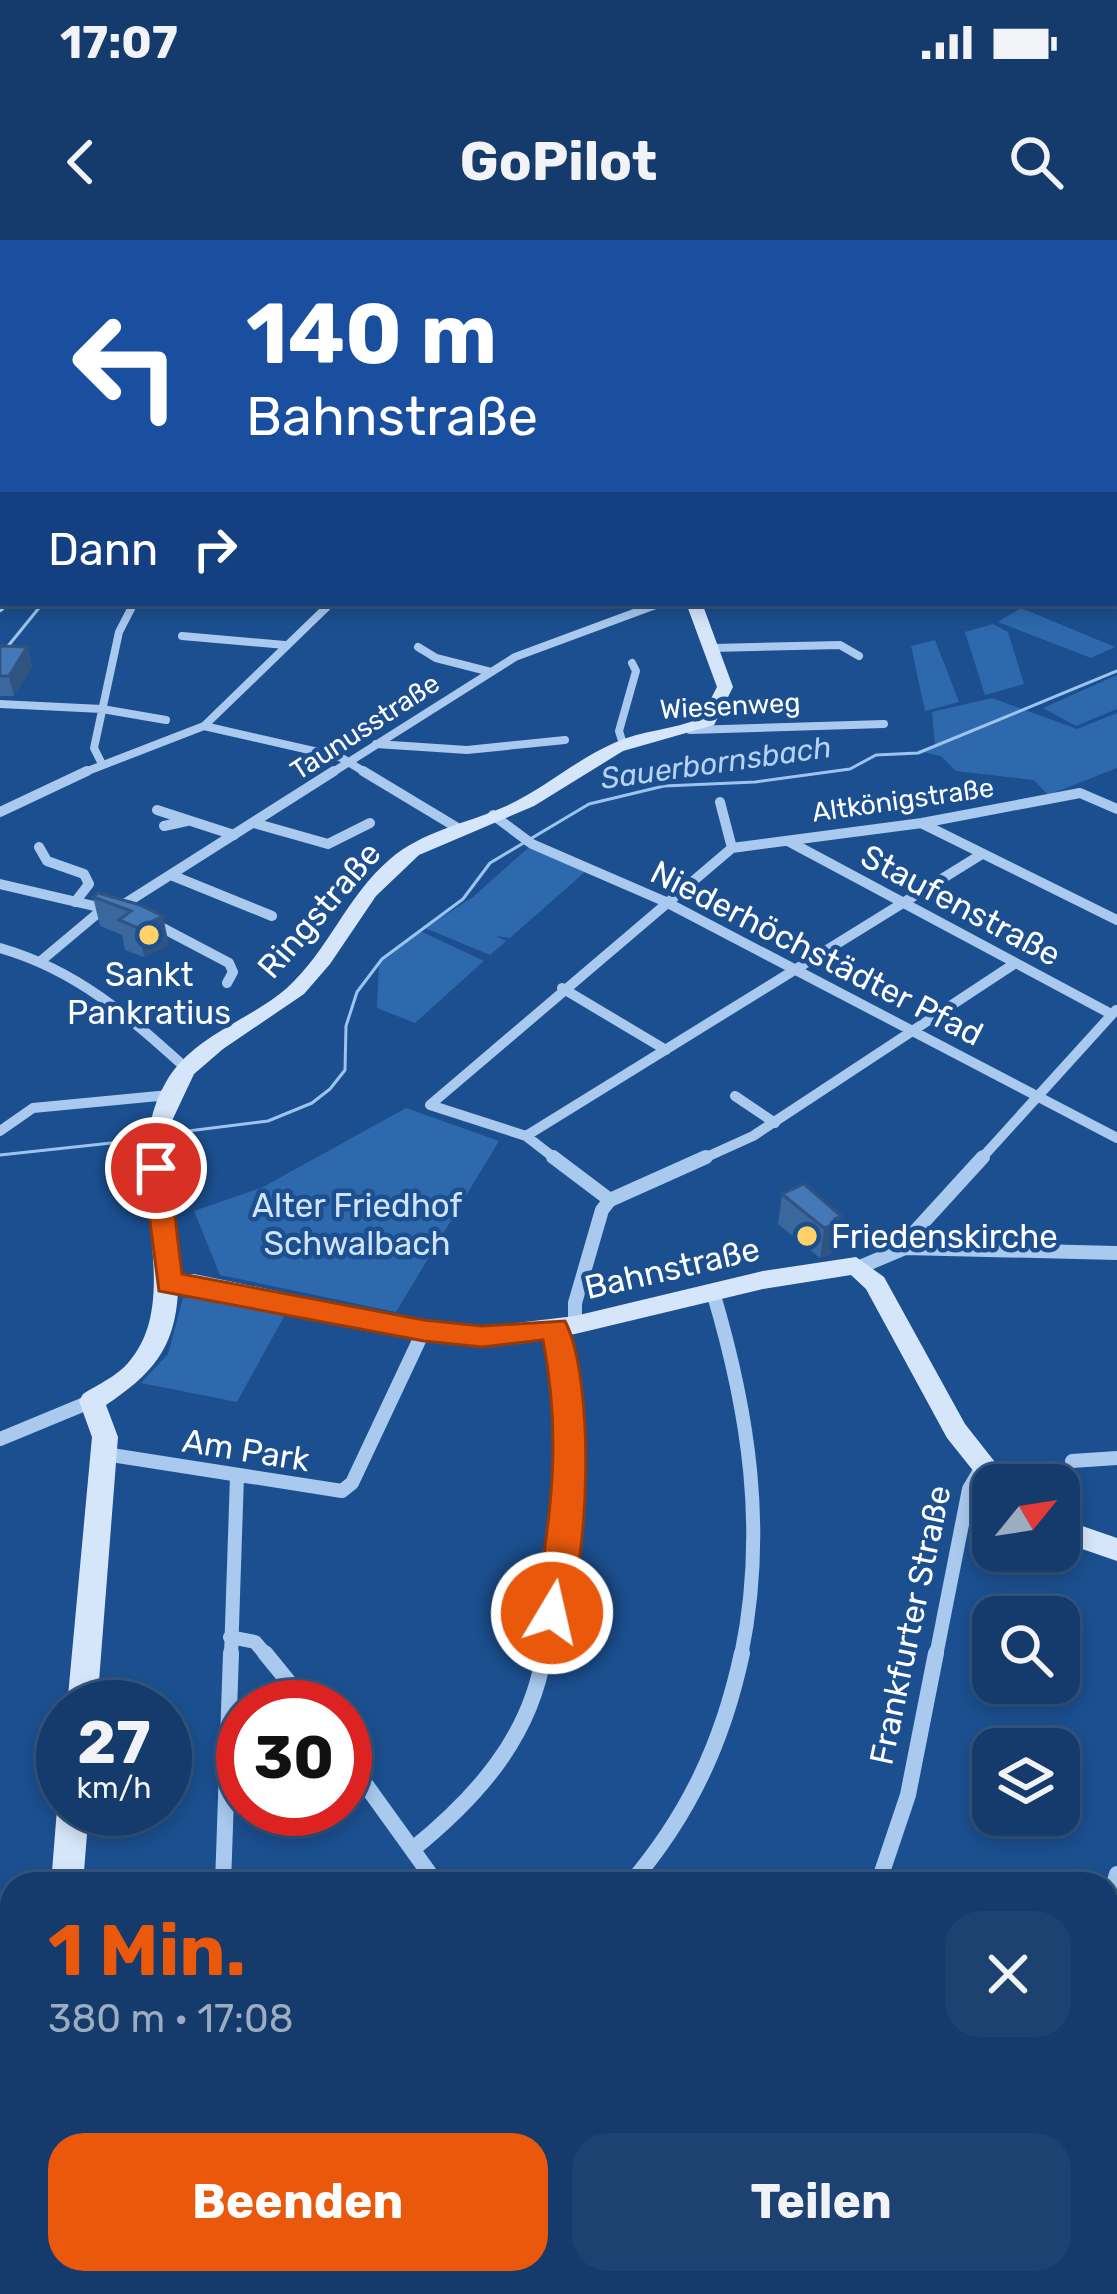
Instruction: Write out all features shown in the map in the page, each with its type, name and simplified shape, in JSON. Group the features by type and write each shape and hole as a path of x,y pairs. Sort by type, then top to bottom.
{"street":[{"path":"102,764 94,748 119,632 132,606"},
{"path":"0,812 102,764 204,726 328,606"},
{"name":"Taunusstraße","path":"42,960 104,908 124,905 515,657 653,606"},
{"path":"691,730 708,721 724,694 713,648 695,606"},
{"path":"182,636 285,645"},
{"path":"713,648 840,645 860,656"},
{"path":"418,647 441,659 490,672"},
{"path":"623,744 619,731 636,671 632,663"},
{"path":"0,704 102,709 166,720"},
{"name":"Wiesenweg","path":"456,827 525,804 623,744 691,730 713,733 884,724"},
{"path":"204,726 350,762 456,827"},
{"path":"376,744 467,750 565,740"},
{"name":"Altkönigstraße","path":"732,848 922,824 1080,793 1117,809"},
{"path":"610,1200 526,1136 430,1105 732,848 720,802"},
{"path":"157,810 234,835"},
{"name":"Niederhöchstädter Pfad","path":"493,815 527,842 665,902 1117,1138"},
{"path":"164,826 188,820"},
{"path":"254,823 324,844 370,823"},
{"path":"922,824 1117,920"},
{"name":"Ringstraße","path":"169,1284 155,1146 169,1095 187,1069 297,990 392,866 456,827"},
{"name":"Staufenstraße","path":"788,841 1014,964 1114,1012"},
{"path":"39,848 47,861 84,874 89,884 75,902"},
{"path":"526,1136 982,854"},
{"path":"171,875 272,916"},
{"path":"0,884 173,930 223,959 232,968 226,982"},
{"path":"0,948 42,960 105,995 187,1069"},
{"path":"413,1850 494,1772 538,1692 569,1495 571,1408 565,1327 602,1210 610,1200 775,1123 1014,964"},
{"path":"562,988 667,1049"},
{"path":"899,1249 1114,1012"},
{"path":"0,1131 34,1108 169,1095"},
{"path":"735,1096 775,1123"},
{"name":"Bahnstraße","path":"169,1284 194,1283 424,1330 482,1336 565,1327 839,1265 860,1267 899,1249 1117,1253"},
{"name":"Frankfurter Straße","path":"860,1267 983,1464"},
{"path":"0,1439 92,1401 140,1372 161,1327 169,1284"},
{"path":"642,1872 695,1795 715,1754 738,1672 752,1564 752,1464 713,1292"},
{"name":"Am Park","path":"104,1454 328,1491 352,1483 424,1330"},
{"path":"84,1680 104,1454 104,1429 92,1401"},
{"path":"1072,1460 1117,1458"},
{"path":"223,1872 237,1476"},
{"name":"Frankfurter Straße","path":"882,1872 908,1795 972,1487"},
{"path":"1080,1537 1117,1550"},
{"path":"230,1637 255,1642 287,1680"},
{"path":"372,1793 429,1872"},
{"path":"68,1872 71,1836"}],"green space":[{"path":"1021,608 1115,647 1091,658 998,622"},
{"path":"993,624 1008,632 1024,684 985,695 965,632"},
{"path":"935,640 959,702 925,711 911,646"},
{"path":"1117,675 1117,709 1076,726 1043,708"},
{"path":"992,698 1077,729 1117,713 1117,768 1048,795 1034,780 956,771 941,756 917,751 935,745 932,712"},
{"path":"528,848 586,871 510,938 496,936 506,941 490,955 425,928 473,897"},
{"path":"420,931 484,961 415,1023 377,1008 379,963"},
{"name":"Alter Friedhof Schwalbach","path":"406,1108 499,1141 396,1312 220,1275 194,1211 263,1187"},
{"path":"206,1296 286,1313 237,1402 141,1383 168,1354 183,1298"}],"building":[{"path":"0,646 27,647 9,676 0,676"},
{"path":"98,893 163,916 138,928 119,920 131,911 93,897"},
{"path":"122,1155 124,1169 112,1172 110,1157"},
{"path":"804,1184 841,1216 835,1219 839,1223 824,1228 782,1194"}],"waterway":[{"path":"0,656 41,606"},
{"name":"Sauerbornsbach","path":"172,1133 268,1121 312,1103 330,1089 345,1070 346,1026 357,992 382,959 463,899 490,863 589,804 664,786 755,782 850,769 876,755 918,753 1117,671"},
{"name":"Sauerbornsbach","path":"0,1155 130,1141"}],"place":[{"name":"Sankt Pankratius","path":"149,935"},
{"name":"Friedenskirche","path":"807,1236"}],"route":[{"path":"156,1168 169,1284 194,1283 424,1330 482,1336 555,1328 571,1408 569,1495 552,1613"}]}
